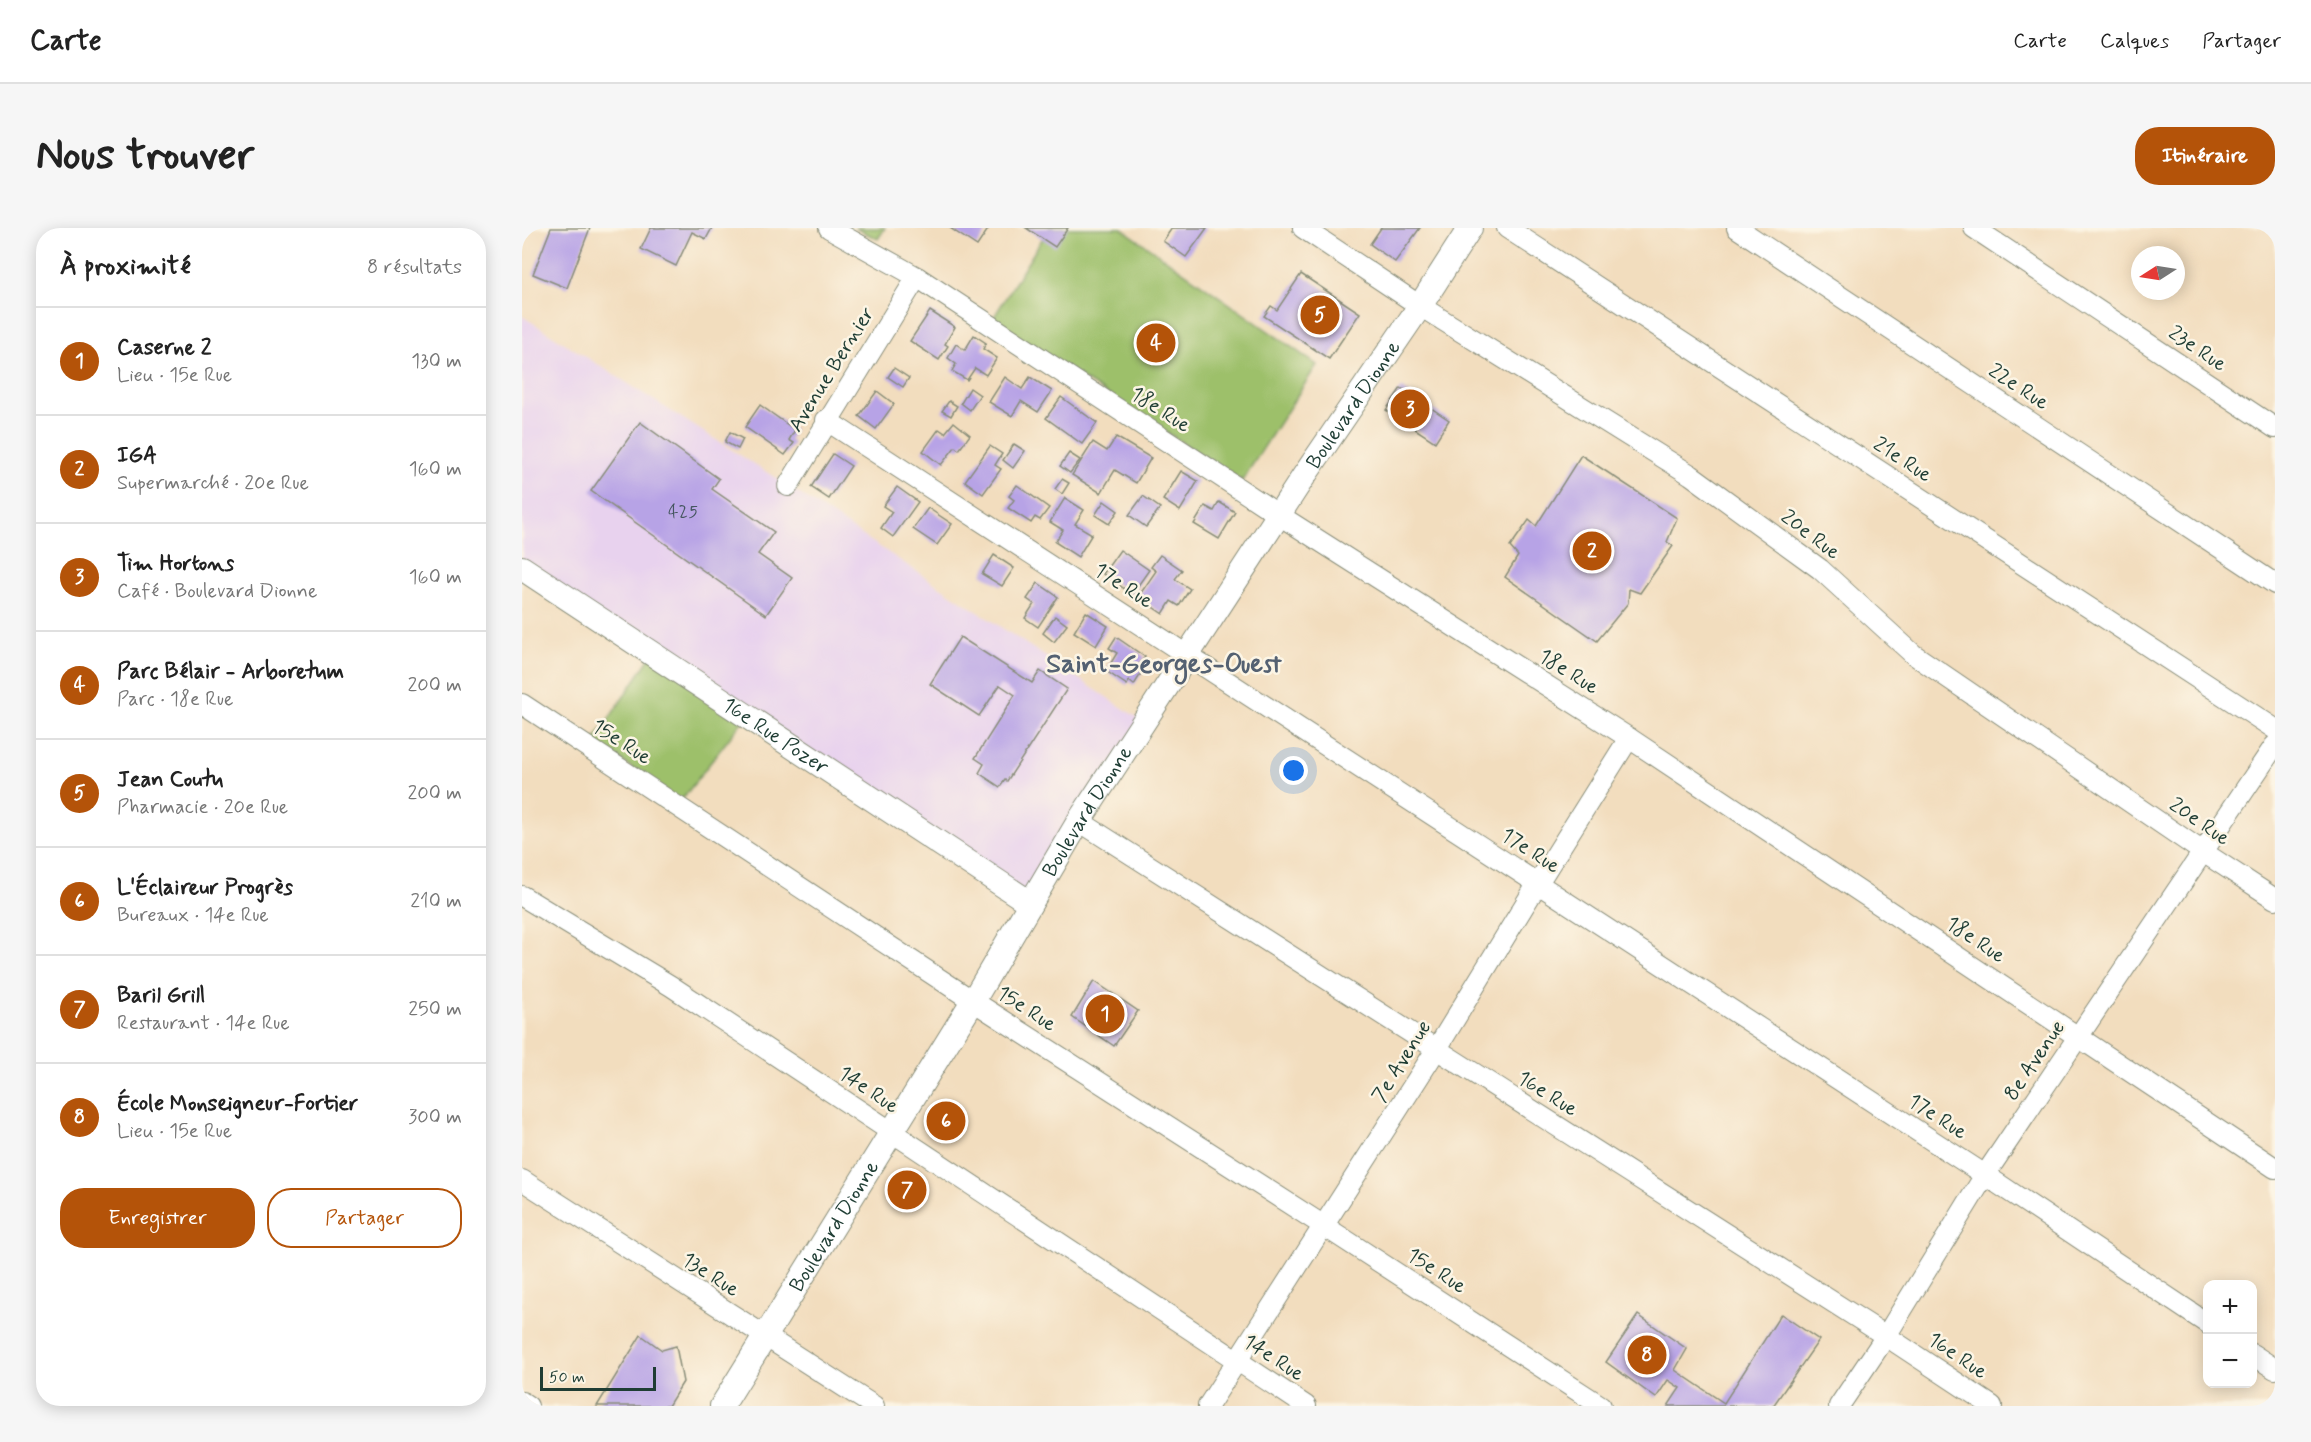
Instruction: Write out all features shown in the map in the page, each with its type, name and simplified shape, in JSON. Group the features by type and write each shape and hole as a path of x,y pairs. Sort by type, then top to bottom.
{"main road":[{"name":"Boulevard Dionne","path":"722,1406 973,1001 1079,821 1470,228"},
{"name":"16e Rue Pozer","path":"522,568 1030,903"}],"street":[{"name":"18e Rue","path":"829,228 917,277 1279,515 1629,738 2275,1168"},
{"name":"20e Rue","path":"1303,228 1420,306 1691,475 1820,569 1913,654 2275,899"},
{"name":"21e Rue","path":"1507,228 2275,729"},
{"name":"22e Rue","path":"1737,228 2275,584"},
{"name":"23e Rue","path":"1974,228 2275,428"},
{"name":"Avenue Bernier","path":"788,486 826,420 917,277"},
{"name":"17e Rue","path":"826,420 1985,1175 2203,1321"},
{"name":"15e Rue","path":"522,704 973,1001 1601,1406"},
{"name":"7e Avenue","path":"1208,1406 1436,1050 1629,738"},
{"name":"8e Avenue","path":"1839,1406 1886,1336 1985,1175 2275,745"},
{"name":"16e Rue","path":"1079,821 1992,1406"},
{"name":"14e Rue","path":"522,896 671,986 1306,1406"},
{"name":"13e Rue","path":"522,1180 874,1406"},
{"path":"2257,1357 2275,1369"},
{"path":"522,1402 528,1406"}],"shaded area":[{"path":"522,316 771,475 1144,722 1030,903 522,569"}],"green space":[{"path":"855,228 885,228 878,239"},
{"path":"1049,228 1121,228 1317,365 1242,481 992,320"},
{"path":"653,653 748,714 680,802 594,741"}],"building":[{"path":"551,228 590,228 567,288 533,274"},
{"path":"651,228 712,228 706,239 692,232 676,266 641,249"},
{"path":"950,228 989,228 977,246"},
{"path":"1026,228 1068,228 1055,247"},
{"path":"1172,228 1207,228 1186,257 1163,241"},
{"path":"1381,228 1420,228 1395,262 1370,244"},
{"path":"1301,274 1360,313 1329,359 1264,316 1271,306 1277,310"},
{"path":"930,311 955,327 945,344 948,346 939,360 910,341"},
{"path":"974,335 986,343 983,349 997,358 986,375 975,368 967,380 952,371 956,364 948,358 956,344 965,350"},
{"path":"894,368 909,378 903,387 888,377"},
{"path":"1005,377 1022,389 1030,377 1052,391 1038,412 1021,401 1012,416 989,402"},
{"path":"970,388 980,395 970,410 961,403"},
{"path":"1401,388 1449,420 1435,442 1386,410"},
{"path":"877,391 894,404 876,429 859,416"},
{"path":"1061,397 1097,423 1082,444 1046,418"},
{"path":"949,401 957,406 951,416 942,411"},
{"path":"760,405 795,430 789,440 794,443 785,455 745,427"},
{"path":"640,422 719,479 712,489 774,532 758,554 792,578 766,615 591,491"},
{"path":"954,422 970,435 959,450 955,447 941,465 923,451 939,429 945,433"},
{"path":"730,432 743,439 738,449 725,442"},
{"path":"1116,437 1151,458 1136,483 1115,470 1101,493 1072,475 1093,442 1107,451"},
{"path":"1014,444 1025,451 1013,468 1003,460"},
{"path":"990,446 1002,454 995,465 1001,469 983,494 965,481"},
{"path":"1069,453 1080,460 1070,473 1060,466"},
{"path":"833,454 851,466 829,499 811,487"},
{"path":"1581,455 1677,518 1667,542 1673,546 1640,593 1629,589 1628,603 1597,641 1505,577 1518,556 1510,547 1529,520 1536,526"},
{"path":"1181,471 1198,481 1180,511 1163,500"},
{"path":"1062,479 1069,483 1062,494 1055,489"},
{"path":"1017,485 1049,508 1040,520 1035,517 1031,523 1008,508 1014,500 1009,496"},
{"path":"897,487 918,502 893,537 881,528 892,512 883,506"},
{"path":"1143,496 1160,508 1146,527 1129,515"},
{"path":"1065,498 1084,510 1075,524 1092,534 1078,557 1055,542 1063,530 1050,522"},
{"path":"1104,501 1118,511 1109,524 1095,515"},
{"path":"1219,502 1235,512 1219,539 1194,524 1205,506 1214,511"},
{"path":"928,508 952,524 937,545 913,529"},
{"path":"1120,550 1149,570 1132,594 1103,574"},
{"path":"994,555 1014,568 1002,586 982,574"},
{"path":"1160,555 1182,570 1175,579 1190,589 1179,606 1171,601 1163,614 1138,597 1156,571 1151,567"},
{"path":"1038,583 1058,597 1038,627 1025,618 1034,604 1027,599"},
{"path":"1086,612 1108,626 1096,646 1074,632"},
{"path":"1055,616 1067,625 1054,642 1043,633"},
{"path":"960,637 1032,683 1040,671 1067,689 1007,781 1005,780 1000,787 979,773 984,764 975,758 1015,695 1000,685 979,716 930,684"},
{"path":"1116,637 1145,657 1139,665 1144,669 1134,685 1129,681 1127,685 1106,671 1117,653 1109,648"},
{"path":"1094,981 1138,1011 1114,1046 1072,1017"},
{"path":"1781,1314 1819,1340 1773,1406 1668,1406 1680,1388 1668,1380 1656,1398 1606,1362 1638,1315 1687,1349 1675,1370 1724,1403"},
{"path":"641,1335 662,1350 676,1346 683,1382 668,1406 597,1406"}],"place":[{"name":"Jean Coutu","path":"1320,315"},
{"name":"Parc Bélair - Arboretum","path":"1156,343"},
{"name":"Tim Hortons","path":"1410,409"},
{"name":"IGA","path":"1592,551"},
{"name":"Caserne 2","path":"1105,1014"},
{"name":"L'Éclaireur Progrès","path":"946,1121"},
{"name":"Baril Grill","path":"907,1190"},
{"name":"École Monseigneur-Fortier","path":"1647,1355"}],"district":[{"name":"Saint-Georges-Ouest","path":"1164,663"}]}
